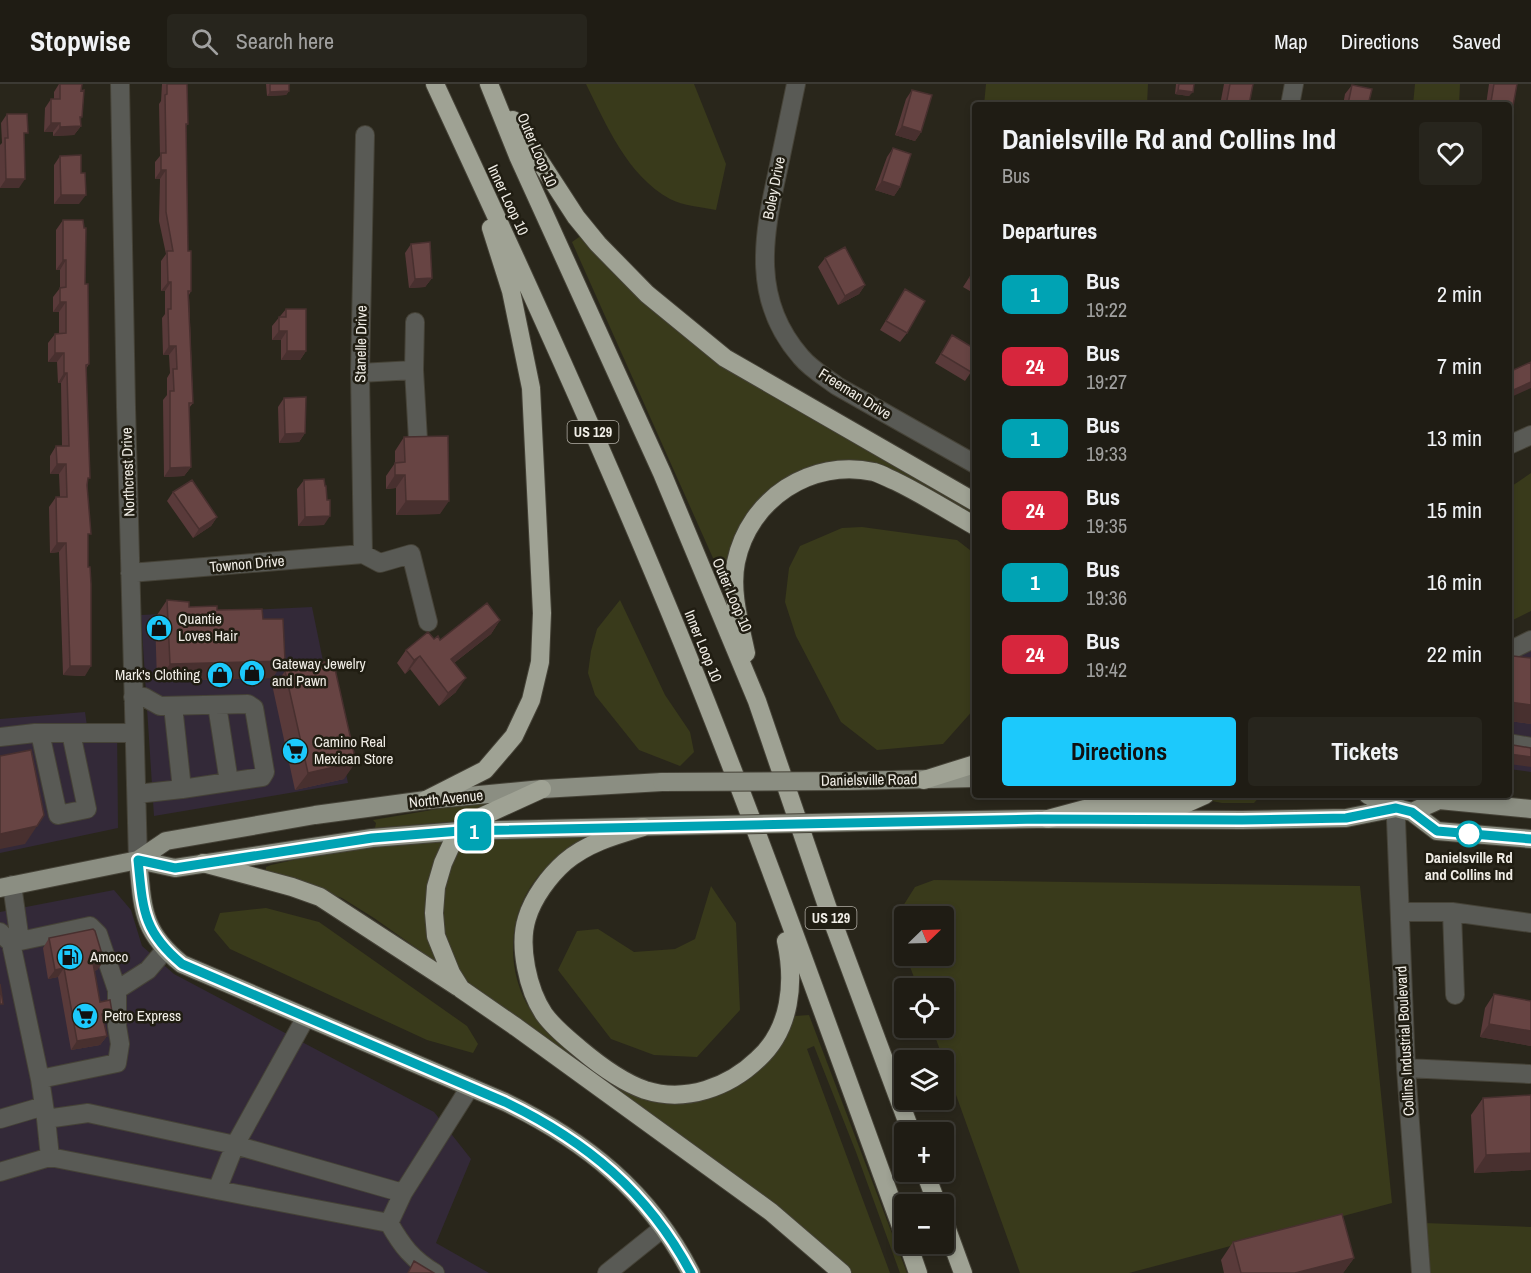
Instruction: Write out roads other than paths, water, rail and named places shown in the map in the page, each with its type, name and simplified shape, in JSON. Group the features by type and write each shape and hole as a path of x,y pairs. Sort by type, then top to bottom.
{"highway":[{"name":"Inner Loop 10","path":"435,84 618,488 687,655 772,875 894,1208"},
{"path":"490,84 576,217 598,244 646,294 725,358 972,500"},
{"name":"Outer Loop 10","path":"490,84 518,156 662,473 757,701 828,909 906,1122"},
{"path":"426,800 485,770 514,736 531,700 540,662 542,640 531,388 511,291 489,221 447,111"},
{"path":"757,701 736,604 736,563 751,525 761,509 774,496 787,486 816,474 854,469 876,472 972,524"},
{"path":"924,780 972,765"},
{"path":"461,989 451,973 436,936 434,913 436,887 443,863 460,831 493,811 542,789"},
{"path":"1110,798 1128,813"},
{"path":"1048,819 1085,809 1128,813 1185,804 1199,798"},
{"path":"643,827 587,847 565,862 533,903 526,921 524,959 533,994 544,1014 559,1031 592,1059 623,1079 646,1090 676,1094 699,1092 725,1084 747,1070 764,1054 777,1035 786,1014 791,964 772,875"},
{"path":"203,864 292,887 320,897 526,1034 771,1212 842,1273"},
{"path":"954,1248 963,1273"},
{"path":"911,1254 918,1273"}],"main road":[{"name":"Danielsville Road","path":"763,781 972,778"},
{"name":"North Avenue","path":"6,886 138,860 166,841 315,815 426,800 542,789 662,782 763,781"},
{"path":"1378,798 1401,805 1437,831 1531,839"},
{"path":"1128,813 1242,820 1346,818 1401,805 1439,801 1531,809"},
{"name":"North Avenue","path":"138,860 175,868 372,838 460,831 1048,819"},
{"path":"138,860 144,908 152,931 165,950 182,964 540,1119 589,1151 621,1179 663,1228 691,1273"}],"street":[{"name":"Northcrest Drive","path":"120,84 138,860"},
{"name":"Boley Drive","path":"767,293 764,266 765,235 796,84"},
{"path":"1291,102 1294,84"},
{"name":"Stanelle Drive","path":"363,554 360,373 365,135"},
{"name":"Freeman Drive","path":"767,293 776,319 788,340 802,358 818,372 837,386 972,462"},
{"path":"415,322 414,370 418,440"},
{"path":"360,373 414,370"},
{"path":"1512,444 1531,435"},
{"name":"Townon Drive","path":"130,573 363,554 380,563 411,554 428,622"},
{"path":"133,697 144,697 160,706 248,705 254,708 265,772 262,777 137,794"},
{"path":"217,705 229,782"},
{"path":"173,706 182,789"},
{"path":"40,733 58,815 87,809 70,733"},
{"path":"0,737 40,733 134,733"},
{"path":"1512,744 1531,747"},
{"name":"Collins Industrial Boulevard","path":"1401,805 1400,912 1406,1068 1421,1273"},
{"path":"6,886 19,934 6,937"},
{"path":"1400,912 1452,912 1531,923"},
{"path":"1452,912 1455,995"},
{"path":"6,937 90,926 98,934 117,990 117,1026 120,1044 117,1063 40,1079"},
{"path":"6,937 8,964 40,1079 50,1157"},
{"path":"117,990 148,970 165,950"},
{"path":"217,1190 235,1145 306,1017"},
{"path":"1406,1068 1529,1074"},
{"path":"389,1223 403,1193 470,1087"},
{"path":"0,1119 45,1113 88,1113 235,1145 403,1193"},
{"path":"0,1172 50,1157 389,1223"},
{"path":"389,1223 402,1247 435,1273"},
{"path":"607,1273 663,1228"}],"place":[{"name":"Quantie Loves Hair","path":"159,628"},
{"name":"Gateway Jewelry and Pawn","path":"252,673"},
{"name":"Mark's Clothing","path":"220,675"},
{"name":"Camino Real Mexican Store","path":"295,751"},
{"name":"Danielsville Rd and Collins Ind","path":"1469,834"},
{"name":"Amoco","path":"70,957"},
{"name":"Petro Express","path":"85,1016"}]}
